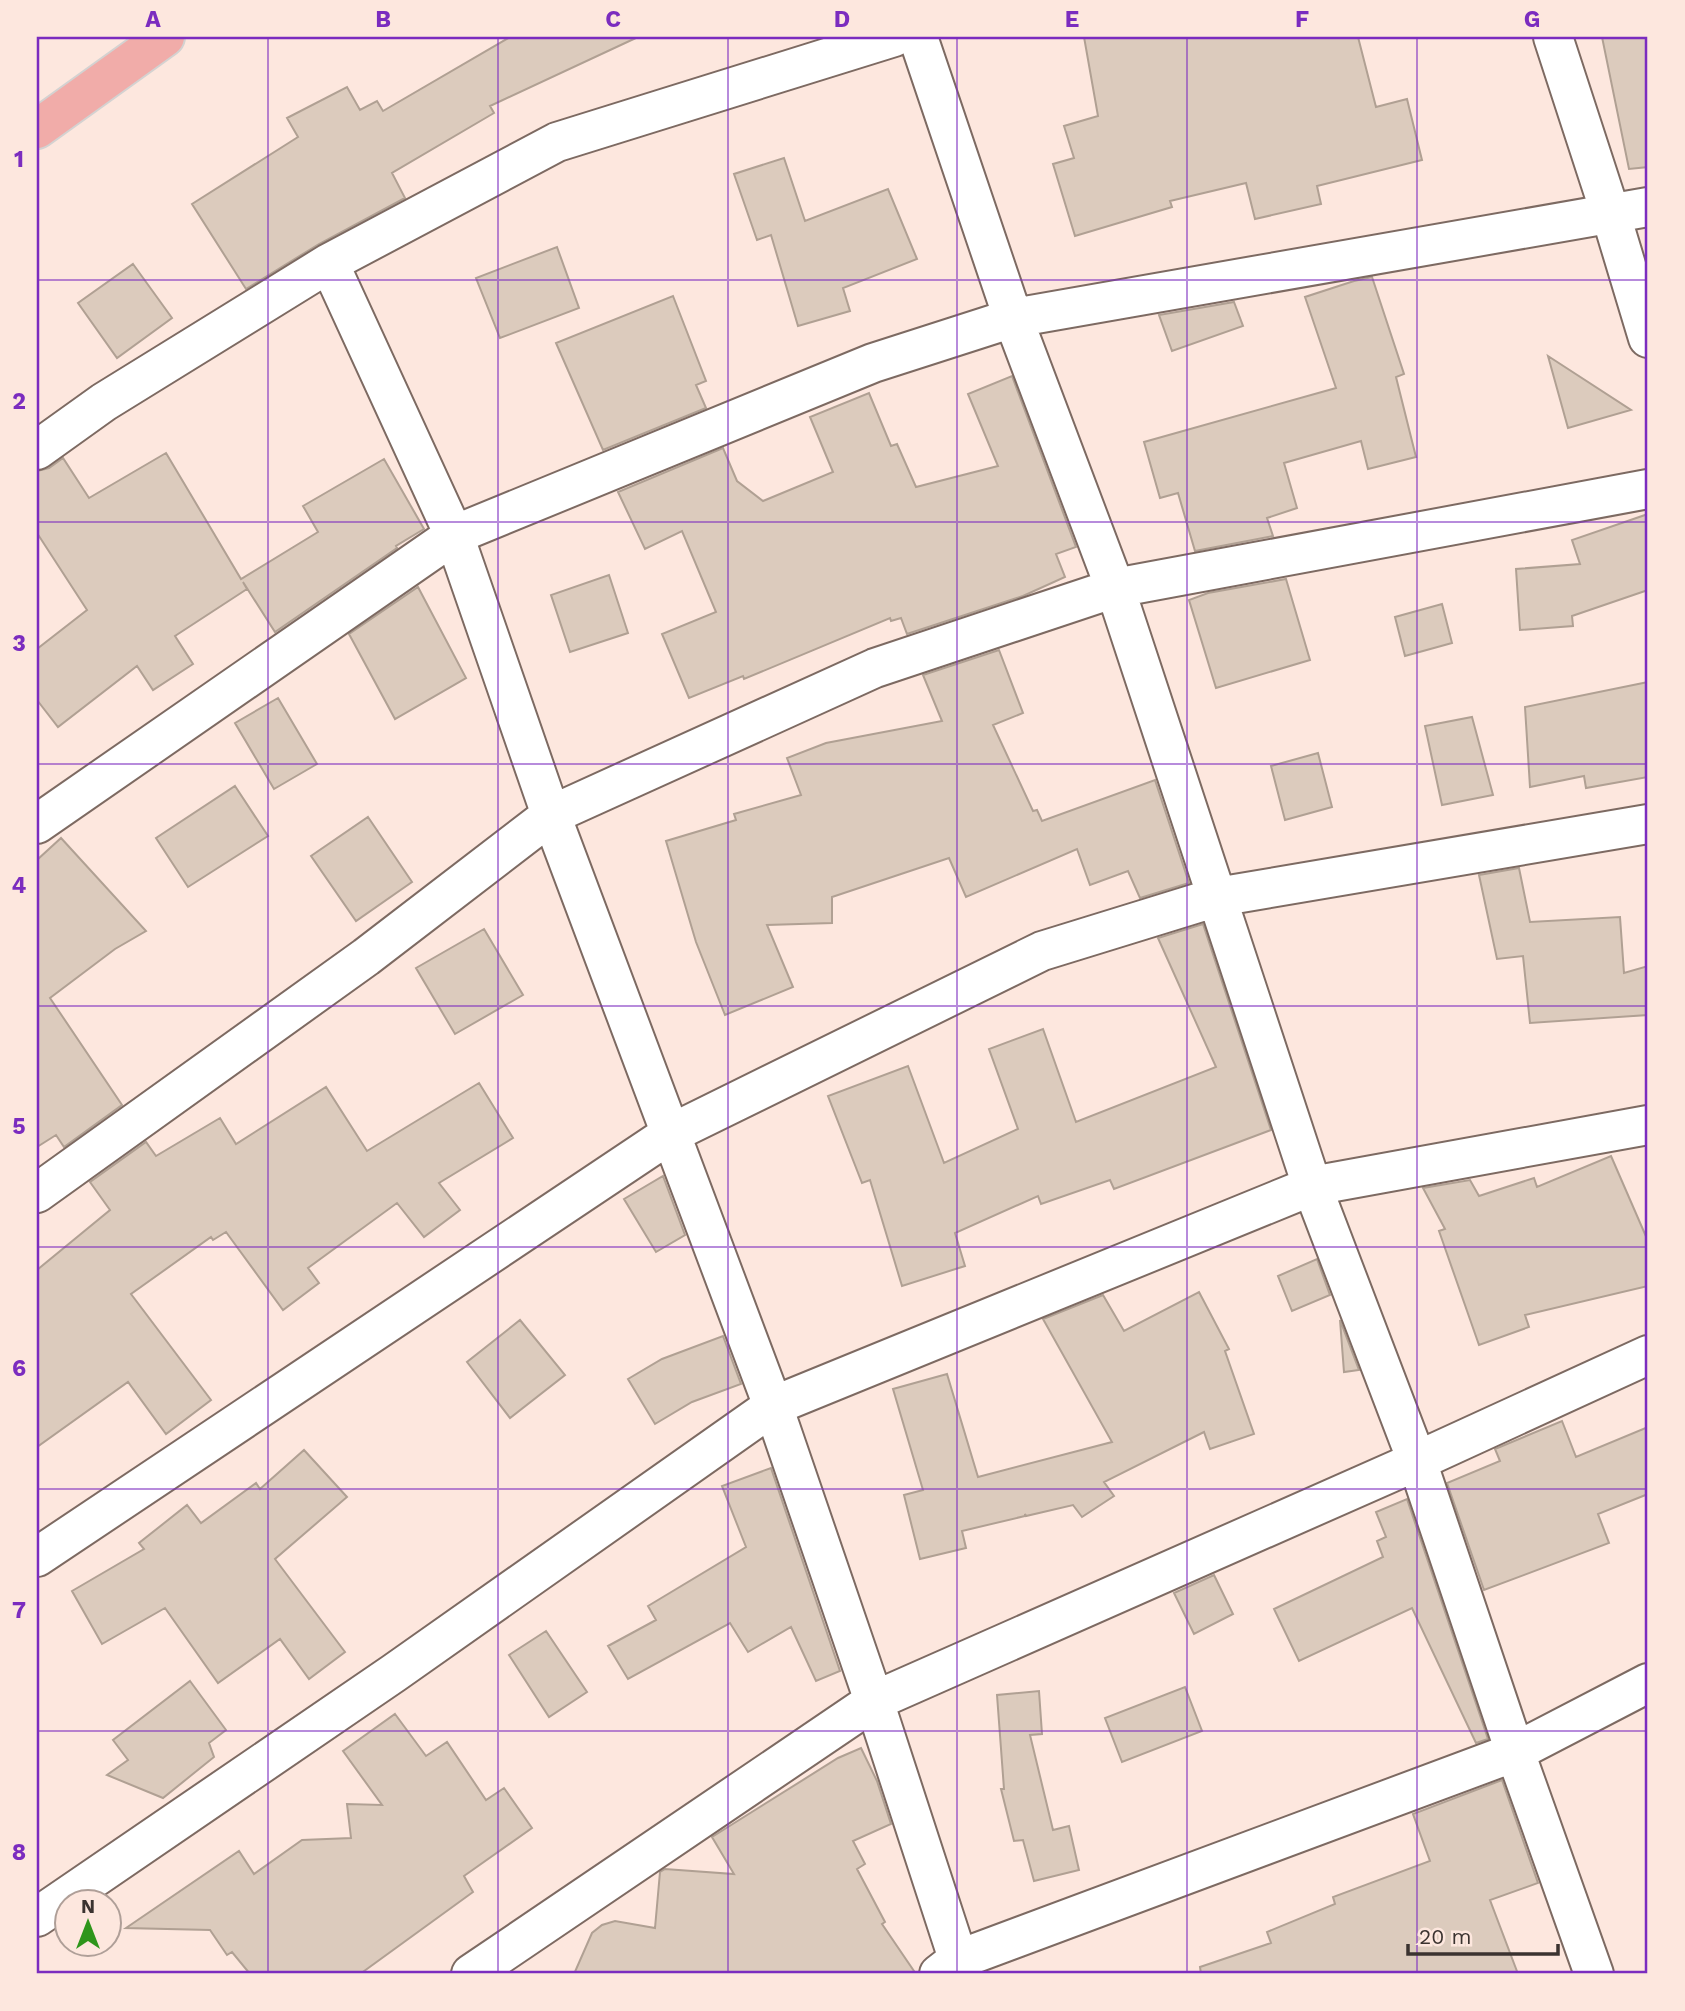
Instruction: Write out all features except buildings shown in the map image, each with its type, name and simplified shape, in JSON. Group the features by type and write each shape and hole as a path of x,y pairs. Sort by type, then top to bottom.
{"main road":[{"path":"37,129 165,37"}],"street":[{"path":"37,450 104,402 329,263 558,142 894,37"},
{"path":"918,37 1013,318 1115,588 1312,1186 1417,1461 1515,1752 1594,1974"},
{"path":"1553,37 1611,212 1648,338"},
{"path":"37,824 454,535 873,363 1013,318 1648,207"},
{"path":"329,263 454,535 551,815 773,1406 874,1702 953,1969 1515,1752 1648,1683"},
{"path":"37,1193 366,957 551,815 875,668 1115,588 1648,489"},
{"path":"37,1557 670,1134 1042,951 1217,897 1648,824"},
{"path":"37,1917 394,1673 773,1406 1312,1186 1648,1125"},
{"path":"471,1974 874,1702 1417,1461 1648,1355"}]}
